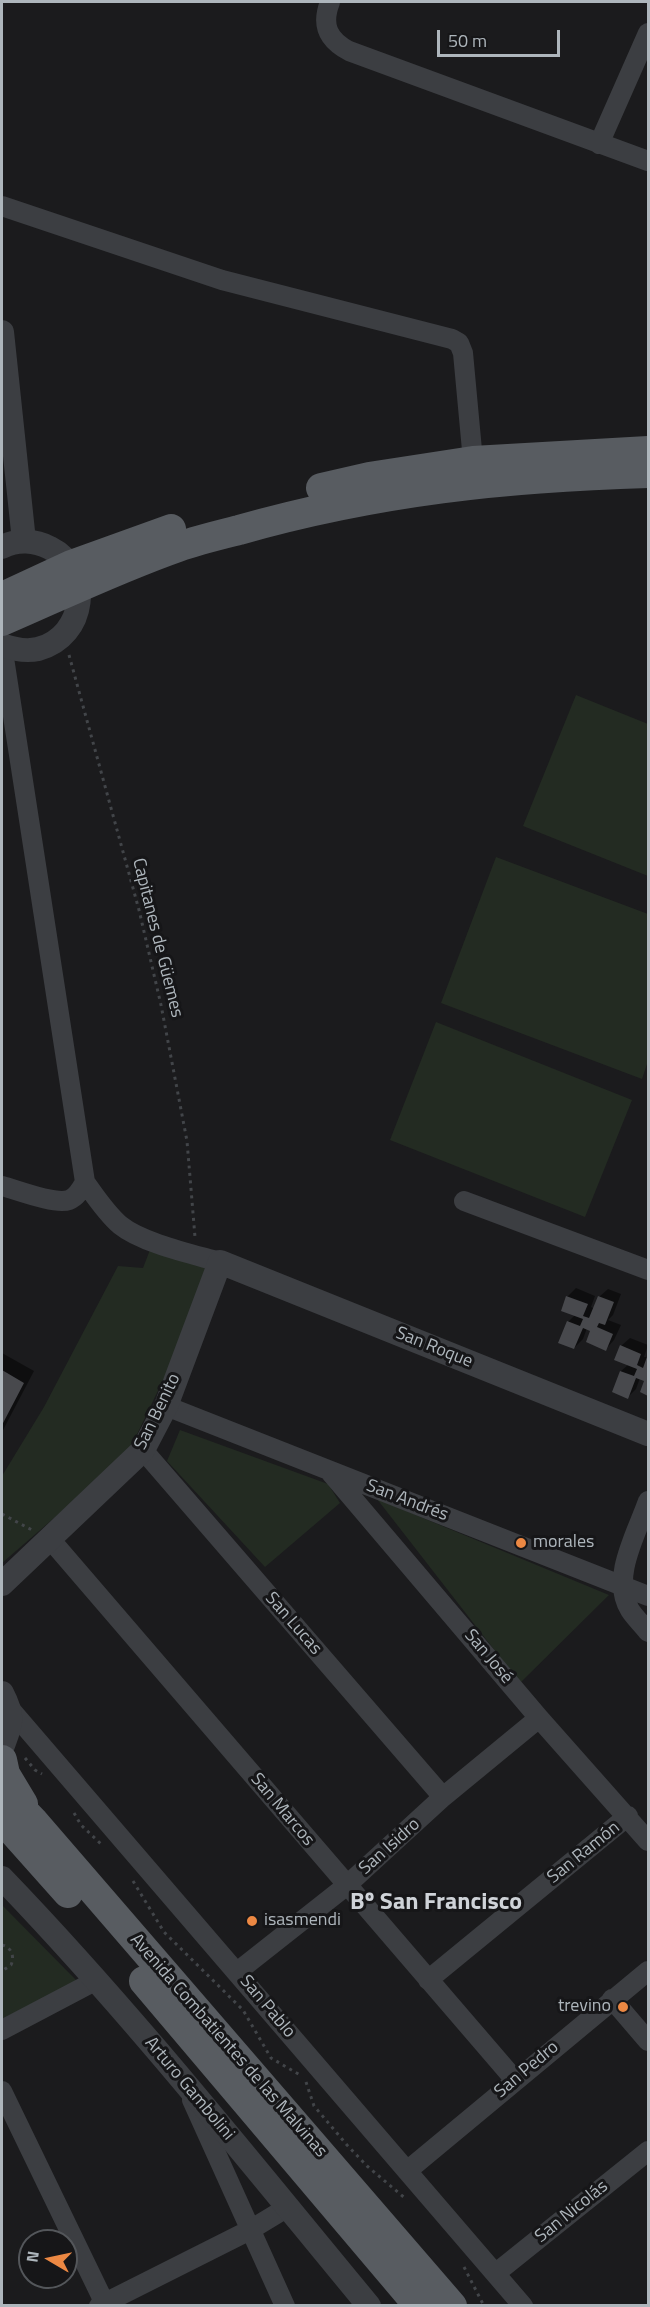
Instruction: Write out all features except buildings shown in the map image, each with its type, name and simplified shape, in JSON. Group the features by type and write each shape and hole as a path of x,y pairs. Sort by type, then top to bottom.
{"main road":[{"path":"2,621 75,576 168,530 246,507 369,477 473,461 648,452"},
{"path":"2,597 278,519 364,499 495,480 648,473"},
{"path":"2,1750 5,1774 20,1831"},
{"name":"Avenida Combatientes de las Malvinas","path":"2,1789 20,1831 418,2306"},
{"name":"Avenida Combatientes de las Malvinas","path":"2,1819 20,1831 452,2306"}],"street":[{"path":"330,2 326,20 328,34 338,45 648,162"},
{"path":"599,144 648,33"},
{"path":"2,206 222,280 452,339 459,343 463,353 473,461"},
{"path":"2,332 13,544 42,543 58,552 75,576 80,602 76,616 67,631 54,643 37,650 19,650 2,645 84,1182 112,1218 122,1227 153,1242 220,1262"},
{"path":"2,1186 57,1201 69,1200 78,1194 84,1182"},
{"path":"464,1201 648,1270"},
{"name":"San Benito","path":"2,1584 143,1450 165,1406 220,1262"},
{"name":"San Roque","path":"220,1262 648,1434"},
{"name":"San Andrés","path":"165,1406 648,1596"},
{"name":"San Lucas","path":"143,1450 443,1797"},
{"name":"San José","path":"329,1471 539,1718 648,1841"},
{"path":"648,1502 624,1568 623,1586 630,1610 648,1632"},
{"name":"San Marcos","path":"50,1539 515,2080"},
{"path":"2,1750 10,1728 6,1702"},
{"name":"San Pablo","path":"6,1702 523,2306"},
{"name":"San Isidro","path":"237,1972 346,1886 443,1797 539,1718"},
{"name":"San Ramón","path":"428,1980 628,1816"},
{"name":"Arturo Gambolini","path":"2,1878 184,2081 369,2306"},
{"name":"San Pedro","path":"407,2171 648,1971"},
{"path":"2,2031 95,1981"},
{"path":"612,2000 648,2042"},
{"path":"184,2081 285,2306"},
{"path":"2,2091 103,2305 250,2230 288,2207"},
{"name":"San Nicolás","path":"496,2273 648,2151"}],"path":[{"name":"Capitanes de Güemes","path":"67,631 67,647 135,898 161,1005 187,1141 195,1245"},
{"path":"2,1514 50,1539"},
{"path":"2,1750 15,1747 35,1770 50,1779"},
{"path":"71,1807 81,1825 104,1847"},
{"path":"131,1879 164,1932 243,2010 271,2058 305,2080 314,2106 347,2145 367,2166 407,2200"},
{"path":"2,1945 9,1949 13,1956 11,1965 2,1971"},
{"path":"460,2261 484,2306"}],"shaded area":[{"path":"576,695 648,724 648,876 523,826"},
{"path":"496,857 648,914 648,1061 642,1079 441,1003"},
{"path":"436,1022 632,1100 585,1217 390,1140"},
{"path":"153,1242 220,1262 127,1455 2,1563 2,1476 44,1407 118,1266 143,1268"},
{"path":"180,1430 328,1484 340,1503 265,1567 167,1461"},
{"path":"377,1499 609,1595 520,1683"},
{"path":"2,1905 78,1982 2,2029"}],"place":[{"name":"morales","path":"521,1543"},
{"name":"isasmendi","path":"252,1921"},
{"name":"trevino","path":"623,2007"}],"district":[{"name":"Bº San Francisco","path":"436,1903"}]}
